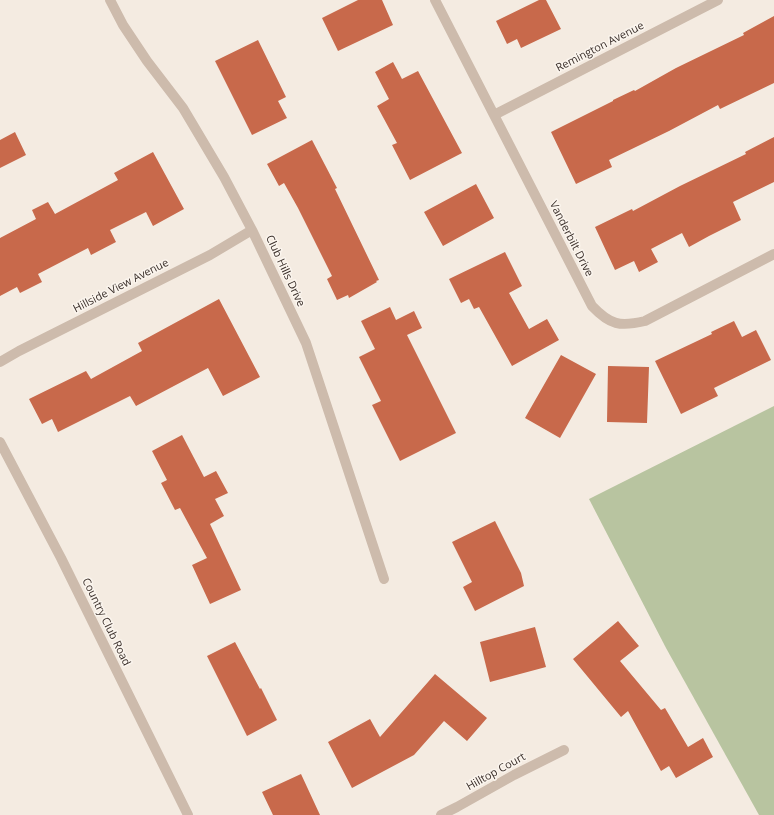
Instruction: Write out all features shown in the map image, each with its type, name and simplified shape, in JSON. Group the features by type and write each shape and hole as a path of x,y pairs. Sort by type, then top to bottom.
{"street":[{"name":"Club Hills Drive","path":"110,0 123,25 147,62 183,108 224,177 252,230 306,343 384,579"},
{"name":"Vanderbilt Drive","path":"435,0 592,306 602,316 615,323 623,324 645,321 774,254"},
{"name":"Remington Avenue","path":"494,115 718,0"},
{"name":"Hillside View Avenue","path":"0,362 26,347 210,255 252,230"},
{"name":"Country Club Road","path":"0,442 61,558 188,815"},
{"name":"Hilltop Court","path":"440,815 564,750"}],"green space":[{"path":"774,406 774,815 759,815 666,648 589,499"}],"building":[{"path":"358,0 382,0 393,25 338,51 322,18"},
{"path":"539,0 546,0 561,29 521,48 517,39 507,44 496,21"},
{"path":"774,16 774,83 720,109 718,105 609,160 612,167 576,184 551,132 744,35 743,33"},
{"path":"258,40 286,97 278,101 287,118 252,135 215,61"},
{"path":"393,62 402,79 418,71 462,153 410,180 392,145 397,143 377,106 389,99 375,72"},
{"path":"15,132 26,155 0,168 0,140"},
{"path":"774,137 774,182 733,202 741,220 689,247 682,233 651,249 658,262 639,272 634,261 615,270 595,227 632,209 633,211 746,154 745,152"},
{"path":"312,140 337,188 335,189 379,280 349,298 348,295 337,300 327,279 332,276 298,208 284,183 279,186 267,164"},
{"path":"153,152 184,209 153,226 146,212 110,230 116,242 91,255 88,248 38,274 42,282 20,293 17,287 0,296 0,238 36,219 32,210 48,202 55,214 118,180 114,173"},
{"path":"476,184 494,218 443,246 424,212"},
{"path":"505,252 522,286 509,293 529,329 547,319 559,340 512,366 479,307 474,309 469,299 461,303 449,279"},
{"path":"219,299 260,377 223,396 208,368 136,406 130,396 58,432 52,419 42,424 29,399 86,371 91,379 142,351 138,343"},
{"path":"390,307 396,320 414,311 422,328 407,335 456,433 400,461 372,405 381,401 359,357 375,349 361,321"},
{"path":"734,321 742,337 756,330 771,360 714,388 718,396 681,414 655,361 712,334 711,332"},
{"path":"561,355 596,374 560,438 525,418"},
{"path":"608,366 649,367 647,423 607,422"},
{"path":"182,435 204,477 216,471 228,493 215,499 224,516 210,524 241,590 210,604 192,565 207,558 180,508 175,510 161,483 167,480 152,451"},
{"path":"495,521 521,573 524,586 475,611 463,587 472,582 452,542"},
{"path":"618,621 639,646 620,661 661,710 665,708 688,747 703,738 713,757 676,778 669,766 661,771 628,711 621,717 573,659"},
{"path":"535,627 546,667 490,682 480,642"},
{"path":"235,642 277,720 247,736 207,656"},
{"path":"435,674 487,718 467,741 444,721 414,755 352,788 328,742 370,719 380,737"},
{"path":"301,774 320,815 273,815 262,792"}]}
